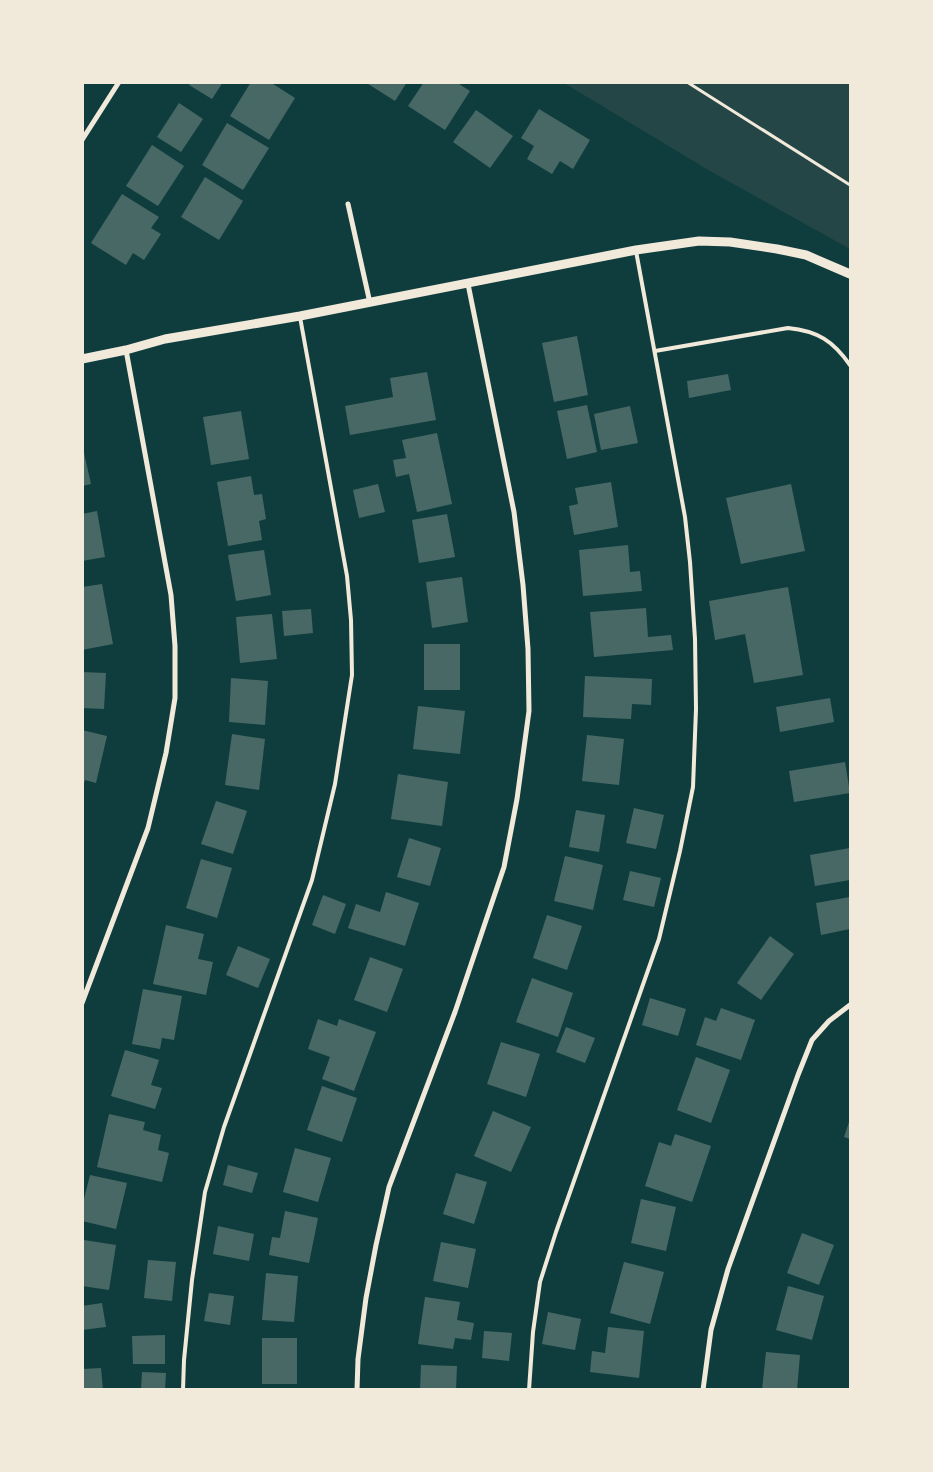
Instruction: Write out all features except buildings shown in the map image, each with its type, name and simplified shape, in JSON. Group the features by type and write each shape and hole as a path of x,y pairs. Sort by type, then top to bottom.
{"street":[{"path":"82,140 119,82"},
{"path":"348,204 370,303"},
{"path":"82,359 126,350 165,339 370,303 636,250 699,242 730,242 806,255 850,274"},
{"path":"357,1390 358,1359 366,1298 390,1187 455,1012 504,867 517,799 529,711 523,585 514,512 468,284"},
{"path":"82,1003 148,828 166,753 175,698 176,646 171,595 126,350"},
{"path":"703,1390 711,1330 728,1269 798,1075 812,1040 830,1021 850,1005"}],"lane":[{"path":"529,1390 533,1332 540,1282 659,939 693,787 696,709 695,639 690,562 685,517 636,250"},
{"path":"183,1390 192,1280 205,1192 224,1128 312,880 335,784 352,675 351,620 347,576 300,316"},
{"path":"655,351 788,328 805,329 824,337 839,350 850,365"}],"path":[{"path":"687,82 850,185"}],"shaded area":[{"path":"564,83 850,83 850,249 710,171"}]}
